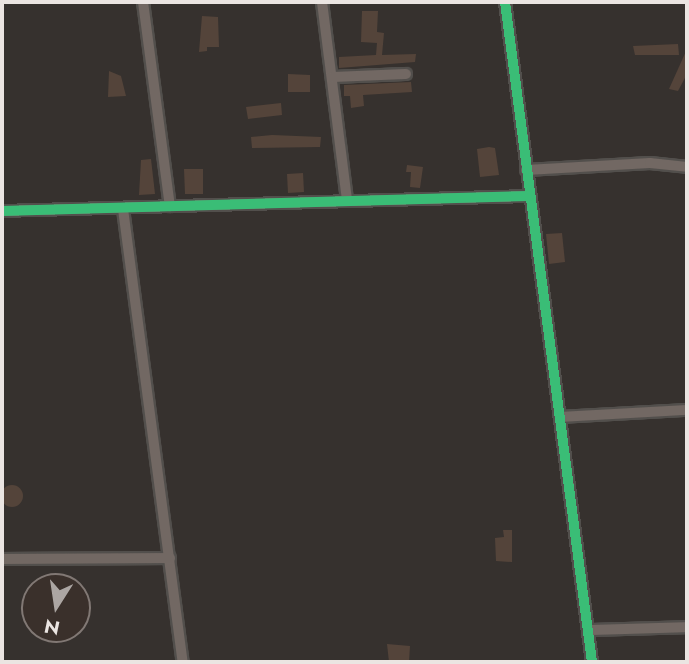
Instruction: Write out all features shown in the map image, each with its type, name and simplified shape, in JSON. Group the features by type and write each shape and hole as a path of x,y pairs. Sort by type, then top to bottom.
{"street":[{"path":"143,2 170,206"},
{"path":"322,2 347,200"},
{"path":"505,2 592,662"},
{"path":"332,78 406,74"},
{"path":"526,170 650,163 687,167"},
{"path":"2,212 529,196"},
{"path":"123,209 183,662"},
{"path":"560,417 687,410"},
{"path":"2,559 170,558"},
{"path":"588,630 687,626"}],"building":[{"path":"362,11 378,11 377,32 384,33 382,55 416,54 415,62 339,68 339,57 376,55 377,43 361,42"},
{"path":"202,16 218,17 219,47 207,47 207,51 199,52"},
{"path":"678,44 679,55 635,55 633,46"},
{"path":"687,49 687,74 678,91 669,89"},
{"path":"109,71 121,76 126,96 108,97"},
{"path":"288,74 310,75 310,92 288,92"},
{"path":"411,82 412,92 363,95 364,106 351,108 350,96 344,96 344,85"},
{"path":"281,103 282,115 248,119 246,107"},
{"path":"251,137 321,137 320,147 252,148"},
{"path":"495,148 499,175 480,177 477,149"},
{"path":"151,159 155,194 139,195 141,160"},
{"path":"407,165 423,167 420,188 410,187 411,172 406,172"},
{"path":"184,169 203,169 203,194 185,194"},
{"path":"303,173 304,192 288,193 287,174"},
{"path":"562,233 565,262 549,264 546,234"},
{"path":"8,485 16,485 23,492 23,500 16,507 8,507 1,500 1,492"},
{"path":"503,530 512,530 512,562 496,561 495,538 504,537"},
{"path":"387,644 410,646 409,662 389,662"}],"cycle path":[{"path":"505,2 592,662"},
{"path":"2,211 529,196"}]}
